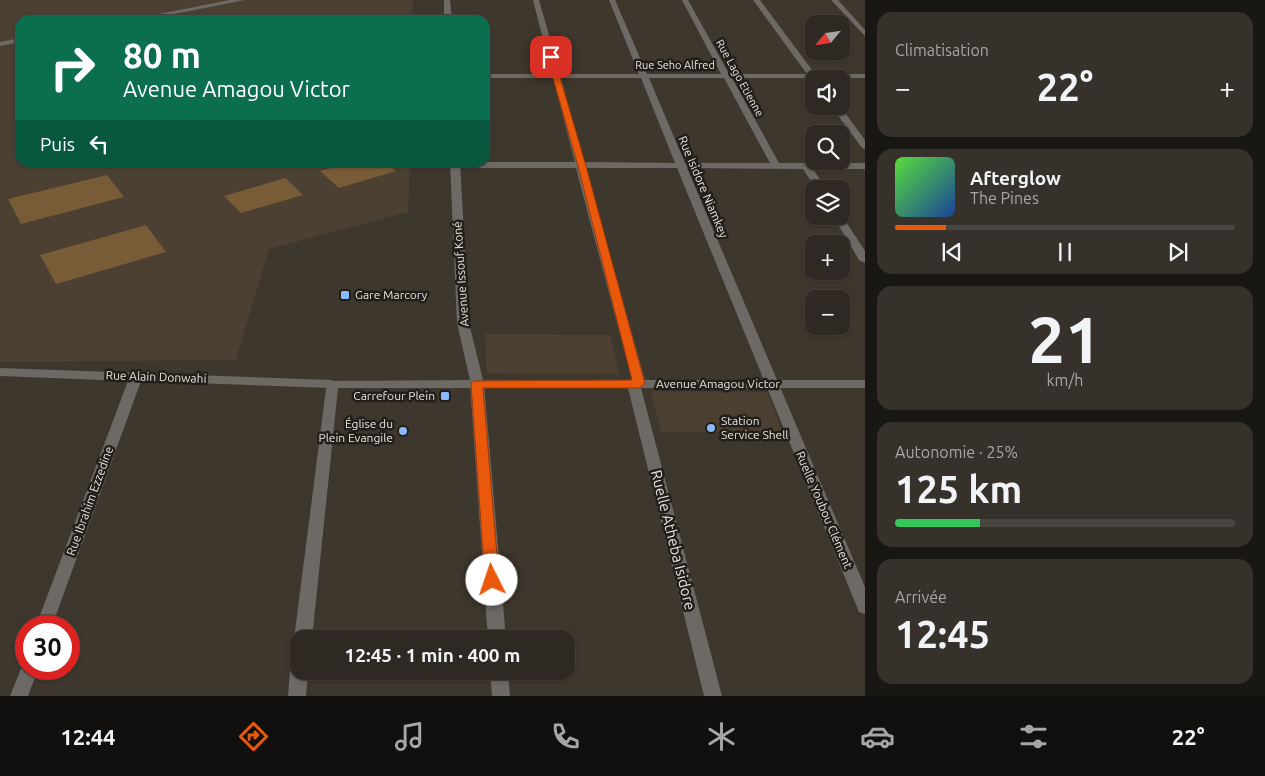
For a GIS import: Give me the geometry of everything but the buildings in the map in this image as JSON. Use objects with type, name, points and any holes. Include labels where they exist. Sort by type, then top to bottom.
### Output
[{"type":"street","points":[[160,15],[242,0]]},
{"type":"street","points":[[447,0],[448,15]]},
{"type":"street","name":"Ruelle Atheba Isidore","points":[[536,0],[582,166],[713,696]]},
{"type":"street","name":"Rue Isidore Niamkey","points":[[612,0],[771,384]]},
{"type":"street","name":"Rue Lago Etienne","points":[[684,0],[776,166]]},
{"type":"street","points":[[756,0],[808,70]]},
{"type":"street","points":[[834,0],[865,34]]},
{"type":"street","points":[[0,44],[15,41]]},
{"type":"street","name":"Rue Seho Alfred","points":[[490,76],[805,78]]},
{"type":"street","name":"Rue Seho Alfred","points":[[850,77],[865,76]]},
{"type":"street","points":[[842,115],[865,146]]},
{"type":"street","points":[[490,165],[805,166]]},
{"type":"street","points":[[850,166],[865,166]]},
{"type":"street","name":"Avenue Issouf Koné","points":[[455,167],[463,324],[477,384],[496,630]]},
{"type":"street","points":[[844,225],[865,260]]},
{"type":"street","name":"Rue Alain Donwahi","points":[[0,372],[332,384]]},
{"type":"street","name":"Rue Ibrahim Ezzedine","points":[[48,615],[136,376]]},
{"type":"street","points":[[304,630],[332,384]]},
{"type":"street","name":"Avenue Amagou Victor","points":[[332,384],[865,384]]},
{"type":"street","name":"Ruelle Youbou Clément","points":[[771,384],[865,607]]},
{"type":"street","points":[[18,696],[24,680]]},
{"type":"street","points":[[297,696],[299,680]]},
{"type":"street","points":[[500,680],[501,696]]},
{"type":"shaded area","points":[[0,0],[413,0],[412,15],[15,15],[15,167],[410,167],[408,212],[269,249],[236,360],[0,362]]},
{"type":"shaded area","points":[[335,167],[390,167],[396,171],[339,188],[320,171]]},
{"type":"shaded area","points":[[107,175],[124,197],[21,224],[8,199]]},
{"type":"shaded area","points":[[285,178],[303,195],[241,213],[224,196]]},
{"type":"shaded area","points":[[146,225],[166,252],[56,284],[40,255]]},
{"type":"shaded area","points":[[485,334],[610,335],[619,374],[487,373]]},
{"type":"shaded area","points":[[651,391],[767,392],[783,433],[661,432]]},
{"type":"place","name":"Gare Marcory","points":[[345,295]]},
{"type":"place","name":"Carrefour Plein","points":[[445,396]]},
{"type":"place","name":"Station Service Shell","points":[[711,428]]},
{"type":"place","name":"Église du Plein Evangile","points":[[403,431]]},
{"type":"route","points":[[492,580],[477,384],[639,384],[582,166],[551,57]]}]
